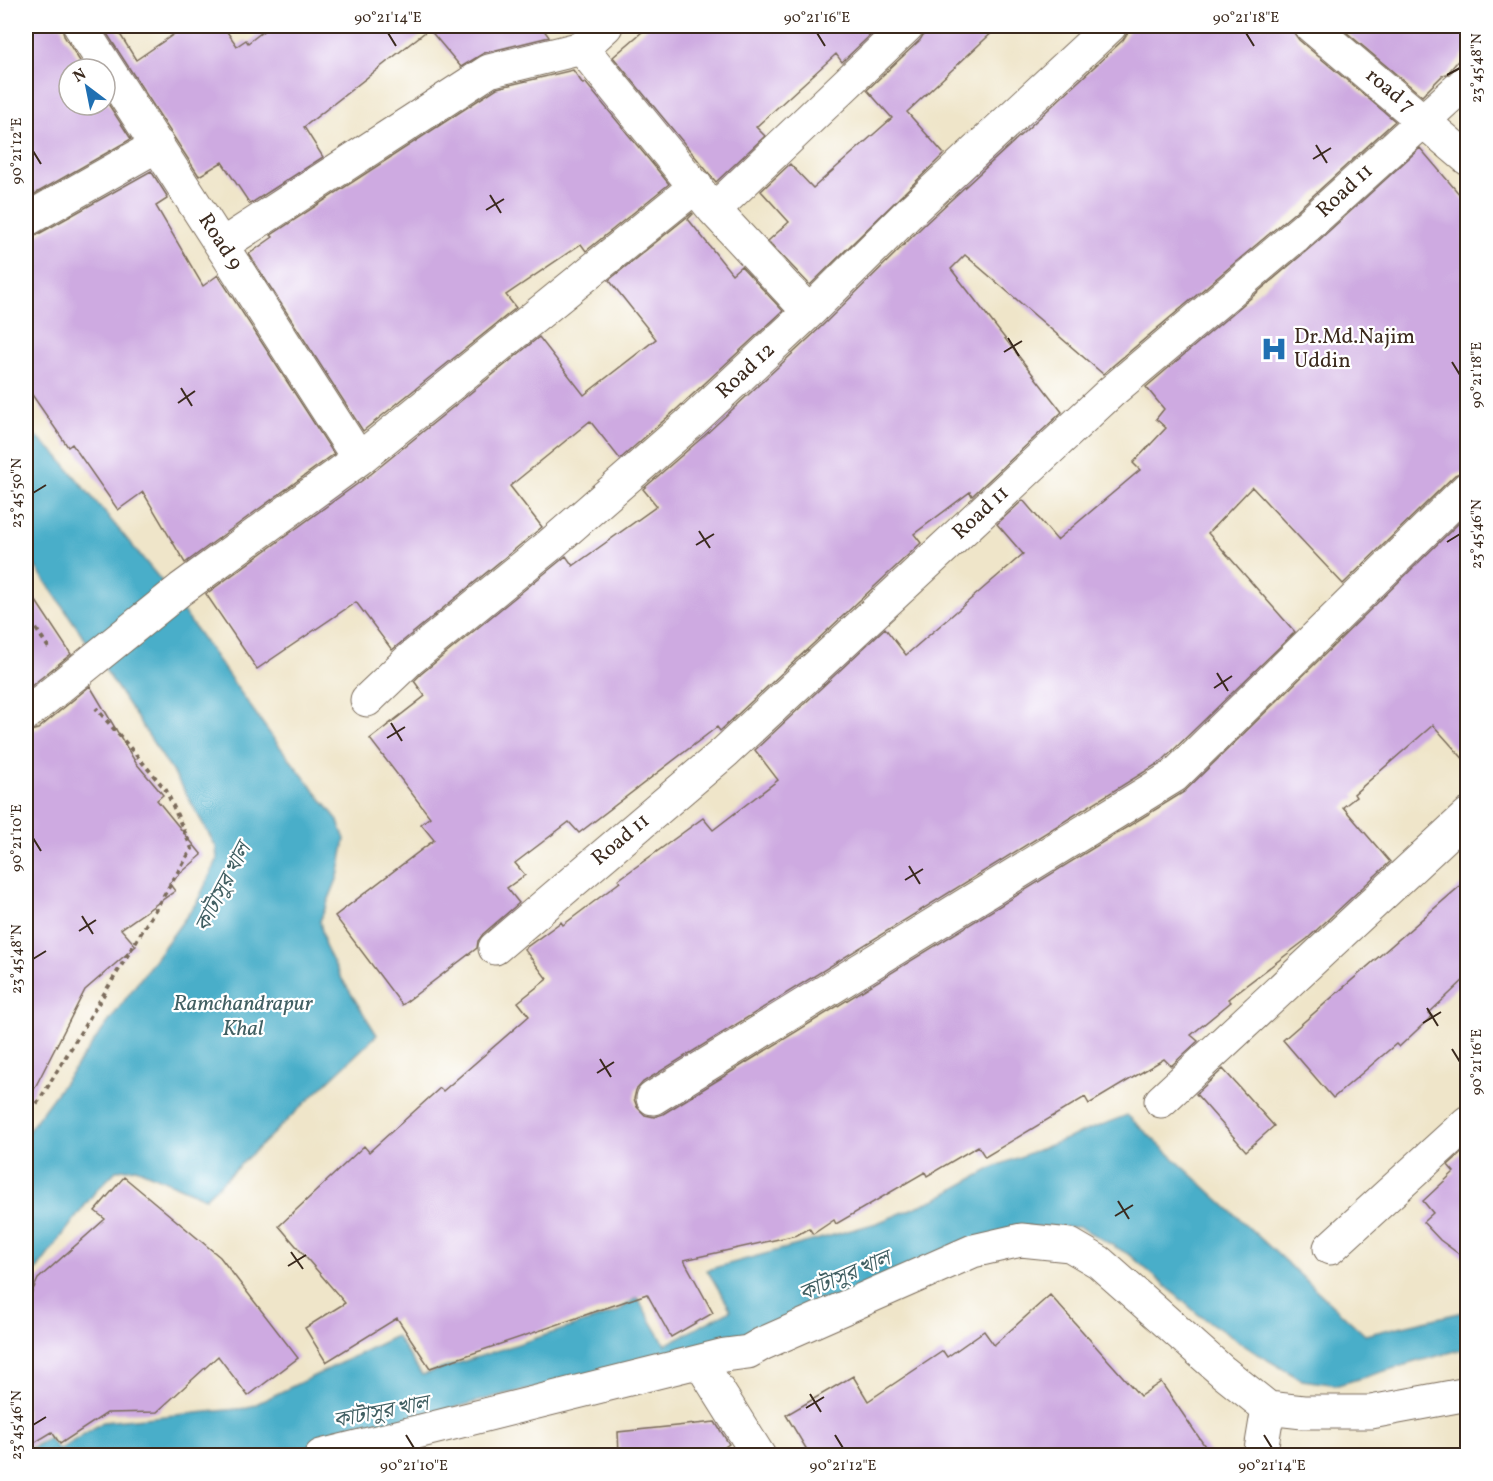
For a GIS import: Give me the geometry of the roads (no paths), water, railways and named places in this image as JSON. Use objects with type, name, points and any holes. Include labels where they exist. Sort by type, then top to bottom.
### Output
[{"type":"street","name":"Road 9","points":[[80,26],[359,459]]},
{"type":"street","points":[[222,244],[489,71],[582,48],[606,26]]},
{"type":"street","points":[[26,714],[181,588],[359,459],[705,198],[907,26]]},
{"type":"street","name":"Road 12","points":[[367,700],[409,660],[550,545],[691,422],[809,312],[911,211],[1110,26]]},
{"type":"street","name":"road 7","points":[[1311,26],[1423,119],[1467,159]]},
{"type":"street","points":[[582,48],[705,198],[809,312]]},
{"type":"street","name":"Road 11","points":[[495,948],[725,752],[1111,392],[1306,227],[1467,80]]},
{"type":"street","points":[[26,220],[158,145]]},
{"type":"street","points":[[653,1098],[1174,776],[1467,488]]},
{"type":"street","points":[[1161,1101],[1467,815]]},
{"type":"street","points":[[1330,1248],[1467,1122]]},
{"type":"street","points":[[321,1455],[748,1352],[972,1251],[1021,1240],[1070,1245],[1099,1262],[1223,1372],[1268,1408],[1303,1412],[1371,1412],[1467,1394]]},
{"type":"street","points":[[700,1362],[759,1455]]},
{"type":"street","points":[[1260,1455],[1268,1408]]},
{"type":"water","name":"Ramchandrapur Khal","points":[[26,432],[33,434],[57,455],[160,579],[273,738],[337,819],[345,839],[338,877],[320,921],[325,946],[342,979],[377,1035],[205,1198],[136,1168],[117,1170],[95,1192],[26,1284],[26,1134],[197,902],[217,860],[216,847],[181,785],[26,553]]},
{"type":"water","name":"কাটাসুর খাল","points":[[1127,1115],[1365,1335],[1467,1311],[1467,1348],[1338,1385],[1302,1380],[1199,1315],[1130,1255],[1080,1227],[1021,1227],[822,1311],[622,1375],[505,1394],[282,1455],[26,1456],[26,1451],[49,1438],[59,1450],[103,1422],[248,1408],[396,1336],[422,1375],[617,1312],[637,1297],[665,1345],[731,1310],[707,1270],[877,1223],[938,1198],[994,1167]]},
{"type":"place","name":"Dr.Md.Najim Uddin","points":[[1274,349]]}]
